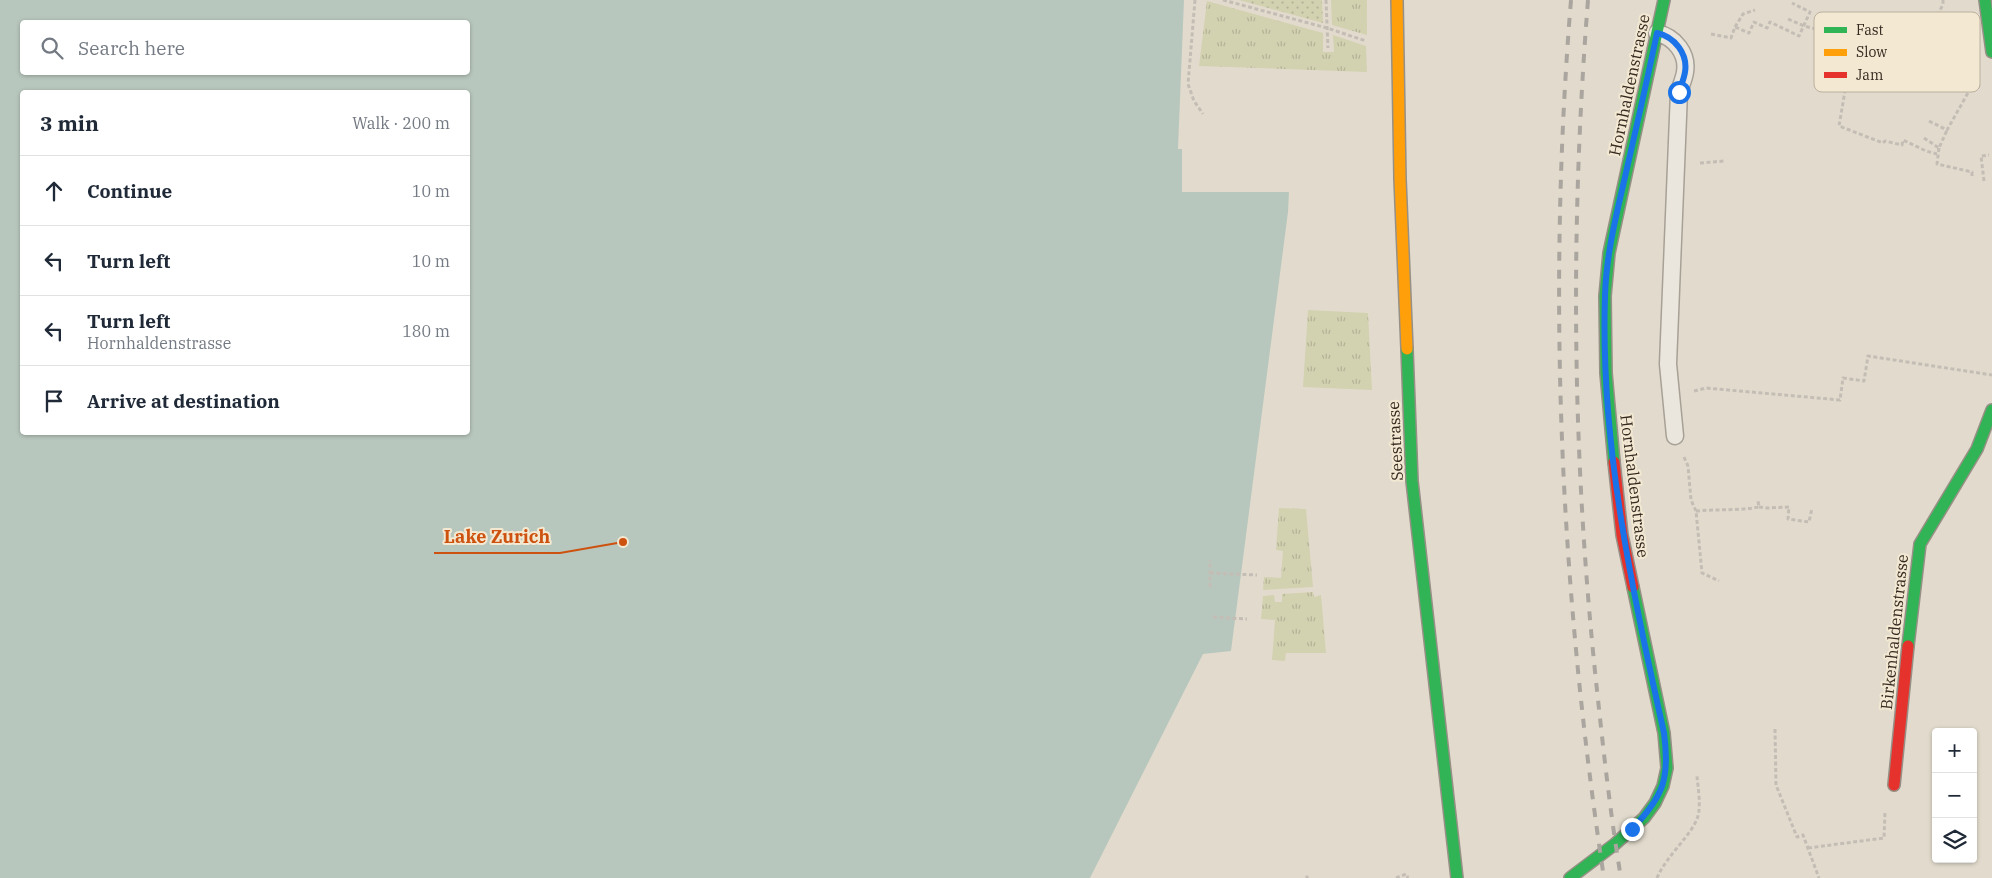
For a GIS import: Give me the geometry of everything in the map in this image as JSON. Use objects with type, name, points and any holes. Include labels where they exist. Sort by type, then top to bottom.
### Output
[{"type":"street","name":"Seestrasse","points":[[1398,0],[1400,178],[1412,481],[1457,878]]},
{"type":"street","name":"Hornhaldenstrasse","points":[[1570,878],[1632,829],[1643,818],[1654,805],[1667,770],[1664,733],[1622,535],[1606,382],[1605,296],[1609,253],[1618,207],[1664,0]]},
{"type":"street","points":[[1985,0],[1992,52]]},
{"type":"street","name":"Birkenhaldenstrasse","points":[[1894,785],[1920,544],[1977,449],[1992,410]]},
{"type":"lane","points":[[1657,33],[1666,35],[1676,44],[1685,58],[1685,71],[1679,92],[1668,364],[1675,436]]},
{"type":"path","points":[[1195,0],[1188,84],[1194,101],[1203,114]]},
{"type":"path","points":[[1223,0],[1327,28],[1366,41]]},
{"type":"path","points":[[1326,0],[1328,48]]},
{"type":"path","points":[[1940,12],[1943,0]]},
{"type":"path","points":[[1735,27],[1749,34],[1754,22],[1767,28],[1770,22],[1799,36],[1810,12],[1792,3]]},
{"type":"path","points":[[1711,34],[1731,38],[1743,14],[1755,10]]},
{"type":"path","points":[[1788,19],[1814,29]]},
{"type":"path","points":[[1844,92],[1838,126],[1883,143],[1885,141],[1902,145],[1903,140],[1937,154]]},
{"type":"path","points":[[1969,92],[1939,148],[1937,164],[1972,172],[1972,176]]},
{"type":"path","points":[[1929,121],[1947,130]]},
{"type":"path","points":[[1924,138],[1939,148]]},
{"type":"path","points":[[1984,182],[1981,156],[1989,155]]},
{"type":"path","points":[[1670,390],[1697,391],[1706,388],[1840,400],[1843,378],[1864,380],[1868,356],[1992,375]]},
{"type":"path","points":[[1675,436],[1688,466],[1691,500],[1696,511],[1702,574],[1718,580]]},
{"type":"path","points":[[1758,501],[1759,507]]},
{"type":"path","points":[[1696,511],[1789,507],[1788,519],[1809,522],[1812,508]]},
{"type":"path","points":[[1210,560],[1210,587]]},
{"type":"path","points":[[1210,573],[1256,575]]},
{"type":"path","points":[[1213,617],[1248,619]]},
{"type":"path","points":[[1774,729],[1776,785],[1797,837],[1803,835],[1820,878]]},
{"type":"path","points":[[1808,848],[1884,838],[1884,833]]},
{"type":"path","points":[[1396,878],[1406,874],[1408,878]]},
{"type":"green space","points":[[1239,0],[1322,0],[1323,23]]},
{"type":"green space","points":[[1331,0],[1367,0],[1367,35],[1332,25]]},
{"type":"green space","points":[[1207,1],[1323,33],[1323,52],[1334,52],[1333,35],[1366,46],[1367,72],[1199,66]]},
{"type":"green space","points":[[1308,310],[1368,313],[1372,390],[1303,387]]},
{"type":"green space","points":[[1279,508],[1306,509],[1313,587],[1263,590],[1264,577],[1281,578],[1283,551],[1276,550]]},
{"type":"green space","points":[[1313,592],[1314,597],[1321,595],[1326,653],[1286,653],[1285,661],[1272,660],[1275,620],[1261,619],[1263,596],[1274,595],[1275,602],[1282,602],[1282,594]]},
{"type":"shaded area","points":[[0,0],[1184,0],[1178,149],[1182,149],[1182,192],[1289,192],[1288,212],[1231,651],[1203,654],[1090,878],[0,878]]},
{"type":"railway","points":[[1571,0],[1560,220],[1559,330],[1562,440],[1568,550],[1577,659],[1589,769],[1604,878]]},
{"type":"railway","points":[[1588,0],[1582,85],[1576,255],[1578,426],[1582,511],[1596,681],[1610,804],[1621,878]]},
{"type":"traffic: fast","points":[[1614,462],[1606,373],[1605,296],[1609,253],[1664,0]]},
{"type":"traffic: fast","points":[[1985,0],[1992,52]]},
{"type":"traffic: fast","points":[[1407,349],[1412,481],[1457,878]]},
{"type":"traffic: fast","points":[[1908,646],[1920,544],[1977,449],[1992,410]]},
{"type":"traffic: fast","points":[[1570,878],[1615,844],[1644,818],[1655,803],[1663,786],[1667,768],[1664,733],[1633,587]]},
{"type":"traffic: slow","points":[[1397,0],[1400,179],[1407,349]]},
{"type":"traffic: jam","points":[[1614,462],[1622,535],[1633,587]]},
{"type":"traffic: jam","points":[[1894,785],[1908,646]]},
{"type":"place","name":"Lake Zurich","points":[[623,542]]},
{"type":"route","points":[[1632,829],[1654,805],[1664,781],[1667,770],[1667,758],[1664,733],[1622,535],[1609,418],[1606,373],[1605,296],[1609,253],[1618,207],[1657,33],[1666,35],[1676,44],[1685,58],[1685,71],[1679,92]]}]
